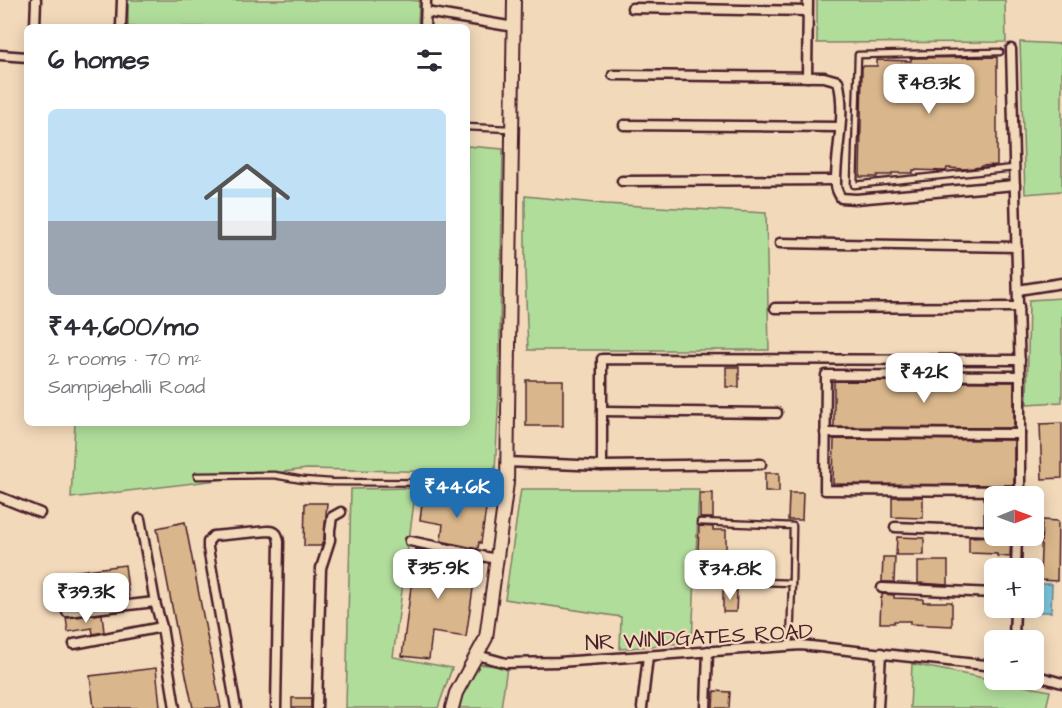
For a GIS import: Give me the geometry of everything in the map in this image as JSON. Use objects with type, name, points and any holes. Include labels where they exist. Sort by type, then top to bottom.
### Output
[{"type":"street","points":[[34,24],[36,0]]},
{"type":"street","points":[[121,24],[122,0]]},
{"type":"street","points":[[425,24],[426,0]]},
{"type":"street","points":[[452,708],[456,693],[486,638],[507,483],[514,0]]},
{"type":"street","points":[[807,77],[808,0]]},
{"type":"street","points":[[632,8],[807,11]]},
{"type":"street","points":[[426,12],[514,27]]},
{"type":"street","points":[[1011,49],[1020,360],[1020,486]]},
{"type":"street","points":[[0,55],[24,57]]},
{"type":"street","points":[[613,75],[824,77],[838,81],[841,92],[835,188],[841,198],[856,199],[1015,184]]},
{"type":"street","points":[[624,125],[840,127]]},
{"type":"street","points":[[622,181],[837,180]]},
{"type":"street","points":[[780,243],[1017,247]]},
{"type":"street","points":[[1018,290],[1062,282]]},
{"type":"street","points":[[775,308],[1018,308]]},
{"type":"street","points":[[602,466],[602,359],[1020,360]]},
{"type":"street","points":[[984,493],[825,490],[826,375],[1020,376]]},
{"type":"street","points":[[602,411],[777,413]]},
{"type":"street","points":[[825,433],[1020,435]]},
{"type":"street","points":[[507,462],[602,466],[761,464]]},
{"type":"street","points":[[0,497],[40,513]]},
{"type":"street","points":[[317,708],[321,568],[330,540],[332,517],[341,512]]},
{"type":"street","points":[[140,519],[162,627],[175,708]]},
{"type":"street","points":[[895,527],[984,531]]},
{"type":"street","points":[[236,708],[208,542],[213,536],[273,531],[279,537],[276,708]]},
{"type":"street","points":[[410,541],[496,559]]},
{"type":"street","points":[[882,588],[984,593]]},
{"type":"street","points":[[67,612],[156,602]]},
{"type":"street","points":[[74,644],[162,627]]},
{"type":"street","name":"NR WINDGATES ROAD","points":[[477,655],[506,663],[559,662],[801,645],[984,665]]},
{"type":"street","points":[[706,708],[708,651]]},
{"type":"street","points":[[878,708],[880,653]]},
{"type":"street","points":[[642,708],[648,656]]},
{"type":"street","points":[[1044,678],[1062,683]]},
{"type":"lane","points":[[1000,52],[858,55],[854,185],[1015,168]]},
{"type":"lane","points":[[470,127],[512,129]]},
{"type":"lane","points":[[197,476],[274,475],[331,482],[507,483]]},
{"type":"lane","points":[[700,522],[793,526],[790,646]]},
{"type":"lane","points":[[699,580],[792,583]]},
{"type":"green space","points":[[128,0],[419,1],[418,24],[128,24]]},
{"type":"green space","points":[[817,0],[1005,0],[1006,42],[817,43]]},
{"type":"green space","points":[[1020,42],[1062,44],[1062,191],[1025,194]]},
{"type":"green space","points":[[470,146],[503,149],[499,392],[495,473],[307,469],[71,498],[75,426],[470,426]]},
{"type":"green space","points":[[525,196],[605,204],[766,213],[769,350],[528,350]]},
{"type":"green space","points":[[1062,298],[1062,402],[1027,404],[1029,300]]},
{"type":"green space","points":[[416,488],[393,657],[452,668],[438,708],[346,708],[351,489]]},
{"type":"green space","points":[[521,489],[699,489],[692,642],[620,649],[621,617],[505,599]]},
{"type":"green space","points":[[477,664],[507,667],[501,708],[459,708]]},
{"type":"green space","points":[[912,664],[984,678],[984,690],[1050,691],[1046,708],[910,708]]},
{"type":"water","points":[[1044,584],[1052,584],[1051,612],[1044,612]]},
{"type":"building","points":[[997,57],[997,165],[965,169],[947,168],[946,171],[913,170],[913,173],[860,177],[862,66],[877,66],[877,60],[911,61],[911,58]]},
{"type":"building","points":[[726,367],[739,367],[739,387],[726,387]]},
{"type":"building","points":[[526,380],[563,380],[563,426],[526,426]]},
{"type":"building","points":[[834,381],[1014,382],[1014,428],[834,427]]},
{"type":"building","points":[[1062,423],[1062,478],[1042,479],[1040,424]]},
{"type":"building","points":[[834,439],[1014,440],[1014,485],[833,484]]},
{"type":"building","points":[[765,473],[779,473],[779,492],[765,492]]},
{"type":"building","points":[[700,493],[713,493],[713,518],[700,518]]},
{"type":"building","points":[[789,493],[803,493],[802,520],[788,520]]},
{"type":"building","points":[[447,496],[487,502],[481,543],[479,542],[478,549],[441,541],[443,524],[420,520],[423,497],[446,500]]},
{"type":"building","points":[[892,497],[923,497],[923,518],[892,517]]},
{"type":"building","points":[[305,503],[327,503],[324,539],[321,546],[304,546]]},
{"type":"building","points":[[1044,520],[1058,521],[1057,581],[1044,580],[1044,558],[1041,558],[1041,546],[1044,546]]},
{"type":"building","points":[[185,522],[221,708],[193,708],[179,643],[157,528]]},
{"type":"building","points":[[699,526],[713,527],[713,530],[726,530],[726,551],[698,551]]},
{"type":"building","points":[[984,536],[984,546],[1011,546],[1010,557],[969,553],[969,537]]},
{"type":"building","points":[[897,537],[924,538],[924,555],[896,555]]},
{"type":"building","points":[[416,549],[477,561],[466,637],[432,632],[429,659],[402,656]]},
{"type":"building","points":[[883,557],[895,557],[894,582],[882,582]]},
{"type":"building","points":[[918,561],[948,561],[948,585],[918,583]]},
{"type":"building","points":[[125,565],[129,598],[75,605],[71,572]]},
{"type":"building","points":[[723,591],[737,591],[736,612],[723,612]]},
{"type":"building","points":[[882,594],[894,595],[894,598],[923,599],[923,602],[952,602],[952,626],[910,624],[910,621],[880,623]]},
{"type":"building","points":[[102,614],[104,632],[93,634],[92,628],[68,632],[66,618]]},
{"type":"building","points":[[156,668],[160,706],[94,708],[90,676]]},
{"type":"building","points":[[714,691],[730,692],[729,708],[713,708]]},
{"type":"building","points":[[292,698],[311,698],[311,708],[292,708]]}]
